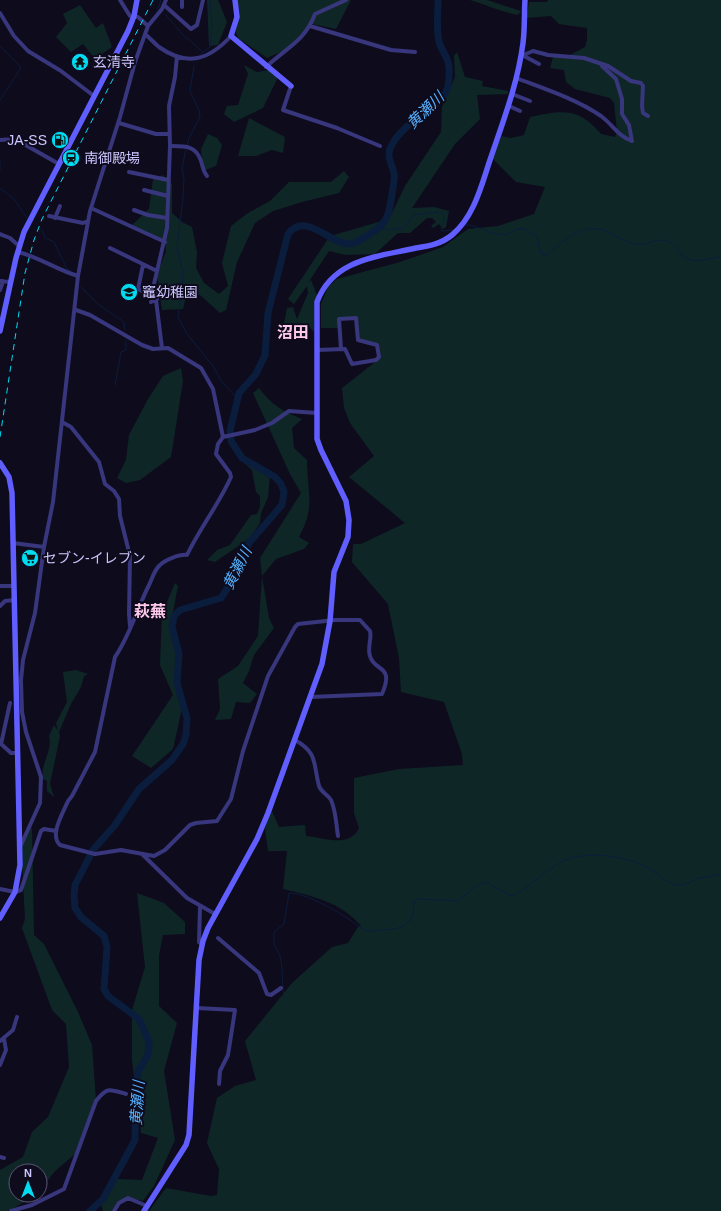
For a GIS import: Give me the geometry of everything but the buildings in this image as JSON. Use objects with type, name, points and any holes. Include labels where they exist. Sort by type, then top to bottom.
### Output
[{"type":"street","points":[[120,0],[130,16],[134,16],[145,22],[148,26]]},
{"type":"street","points":[[0,331],[24,232],[134,16],[137,0]]},
{"type":"street","points":[[0,918],[15,892],[20,865],[18,753],[19,680],[38,597],[44,547],[53,502],[76,310],[78,276],[91,208],[118,123],[135,62],[148,26],[164,5],[166,0]]},
{"type":"street","points":[[182,0],[182,7]]},
{"type":"street","points":[[164,5],[186,26],[191,28],[197,25],[203,0]]},
{"type":"street","points":[[145,34],[158,46],[177,56],[189,59],[204,57],[222,45],[230,36],[237,17],[236,0]]},
{"type":"street","points":[[266,67],[302,38],[310,26],[315,14],[346,0]]},
{"type":"street","points":[[114,1211],[119,1203],[128,1198],[146,1208],[186,1145],[189,1135],[202,944],[215,914],[257,839],[322,664],[330,621],[334,572],[348,537],[349,520],[346,501],[317,439],[317,302],[325,285],[338,272],[353,264],[380,256],[438,244],[452,235],[469,214],[479,192],[509,106],[522,56],[525,28],[525,0]]},
{"type":"street","points":[[0,13],[14,36],[28,51],[61,72],[94,96]]},
{"type":"street","points":[[310,26],[391,50],[415,52]]},
{"type":"street","points":[[230,36],[291,86],[284,110],[337,128],[380,146]]},
{"type":"street","points":[[516,78],[556,93],[585,108],[601,117],[620,136],[632,141],[629,125],[622,114],[622,99],[616,79],[602,66],[584,58],[548,55],[536,51],[522,56]]},
{"type":"street","points":[[162,348],[154,284],[165,242],[168,218],[170,146],[169,106],[175,77],[177,56]]},
{"type":"street","points":[[522,56],[539,64]]},
{"type":"street","points":[[602,66],[608,66],[631,81],[641,83],[643,86],[643,113],[648,116]]},
{"type":"street","points":[[512,94],[530,101]]},
{"type":"street","points":[[509,106],[520,111]]},
{"type":"street","points":[[118,123],[156,134],[170,134]]},
{"type":"street","points":[[0,140],[15,139],[59,164]]},
{"type":"street","points":[[170,146],[187,146],[197,153],[201,160],[203,171],[207,176]]},
{"type":"street","points":[[129,172],[168,180]]},
{"type":"street","points":[[144,190],[168,196]]},
{"type":"street","points":[[55,218],[60,206]]},
{"type":"street","points":[[91,208],[165,242]]},
{"type":"street","points":[[134,210],[148,215],[168,218]]},
{"type":"street","points":[[49,216],[83,223],[88,221]]},
{"type":"street","points":[[0,234],[10,238],[19,249],[68,273],[78,276]]},
{"type":"street","points":[[110,248],[157,271]]},
{"type":"street","points":[[143,265],[138,289],[146,292]]},
{"type":"street","points":[[0,290],[2,281],[11,282]]},
{"type":"street","points":[[151,302],[157,299]]},
{"type":"street","points":[[76,310],[90,315],[149,348],[168,348],[201,368],[212,389],[224,436]]},
{"type":"street","points":[[317,350],[345,349],[352,364],[376,360],[379,357],[377,344],[358,340],[356,318],[339,320],[341,349]]},
{"type":"street","points":[[310,697],[382,694],[385,687],[386,676],[383,669],[372,662],[369,656],[371,635],[368,627],[360,620],[298,624],[271,667],[243,751],[231,799],[220,818],[215,821],[190,825],[160,854],[154,856],[121,850],[95,854],[60,845],[55,839],[56,831],[68,801],[95,752],[115,657],[124,644],[142,598],[158,567],[182,554],[187,555],[231,477],[230,472],[216,454],[216,447],[224,436],[261,428],[289,411],[317,413]]},
{"type":"street","points":[[62,422],[71,427],[99,462],[105,484],[114,491],[119,499],[120,516],[130,556],[130,627]]},
{"type":"street","points":[[0,464],[6,470],[11,482],[14,600],[22,712],[26,732],[41,777],[40,803],[20,848]]},
{"type":"street","points":[[13,543],[44,547]]},
{"type":"street","points":[[0,586],[14,586]]},
{"type":"street","points":[[0,606],[5,601],[14,600]]},
{"type":"street","points":[[10,703],[1,744],[11,753],[18,753]]},
{"type":"street","points":[[295,740],[307,747],[314,759],[319,787],[330,799],[334,810],[338,836]]},
{"type":"street","points":[[0,889],[15,892],[21,890],[41,831],[44,829],[56,831]]},
{"type":"street","points":[[142,855],[187,898],[215,914]]},
{"type":"street","points":[[200,906],[199,942],[202,944]]},
{"type":"street","points":[[218,938],[259,973],[267,994],[271,995],[281,988]]},
{"type":"street","points":[[197,1008],[235,1010],[228,1056],[220,1071],[219,1084]]},
{"type":"street","points":[[0,1064],[6,1050],[2,1040],[13,1030],[16,1017]]},
{"type":"street","points":[[11,1211],[32,1204],[64,1189],[96,1101],[104,1091],[110,1090],[126,1094]]},
{"type":"green space","points":[[207,0],[218,0],[227,22],[218,45],[209,46]]},
{"type":"green space","points":[[238,0],[351,0],[336,29],[312,24],[285,50],[267,58],[238,38],[235,30],[239,18]]},
{"type":"green space","points":[[470,0],[487,0],[521,11],[518,15],[512,14]]},
{"type":"green space","points":[[548,0],[721,0],[721,1211],[149,1211],[166,1188],[211,1196],[217,1195],[219,1169],[207,1143],[217,1098],[235,1086],[256,1080],[245,1041],[292,983],[332,947],[348,943],[358,927],[361,926],[344,911],[325,901],[305,894],[283,889],[287,851],[268,851],[265,829],[271,809],[279,827],[305,825],[306,836],[329,840],[343,840],[350,838],[359,828],[354,813],[354,778],[399,769],[463,765],[462,754],[444,702],[401,692],[399,658],[388,604],[352,562],[353,544],[361,544],[405,523],[349,477],[374,456],[350,423],[344,408],[342,388],[379,359],[377,345],[358,340],[356,318],[339,320],[339,328],[321,328],[321,304],[328,287],[337,279],[400,262],[443,247],[468,229],[498,226],[534,214],[545,187],[516,182],[491,157],[502,136],[511,138],[524,135],[530,117],[561,112],[569,113],[585,119],[601,134],[615,137],[617,131],[614,103],[610,98],[575,89],[566,82],[564,70],[550,68],[553,57],[568,56],[585,47],[587,40],[587,28],[559,24],[551,16],[526,18],[529,2],[547,2]]},
{"type":"green space","points":[[80,5],[96,28],[103,23],[112,47],[95,59],[83,44],[71,52],[56,37],[67,23],[63,14]]},
{"type":"green space","points":[[457,52],[465,77],[483,81],[482,86],[508,91],[508,94],[477,95],[480,119],[455,144],[412,208],[434,207],[449,211],[446,227],[443,229],[439,224],[433,228],[431,226],[436,222],[432,218],[427,218],[410,233],[398,233],[375,254],[345,255],[329,251],[308,283],[311,280],[318,298],[315,303],[314,332],[306,323],[299,339],[282,334],[287,308],[293,307],[297,319],[308,293],[307,286],[294,304],[288,299],[330,236],[389,219],[405,186],[441,132],[442,107],[455,77],[454,56]]},
{"type":"green space","points":[[244,65],[257,72],[270,70],[279,75],[263,108],[234,122],[224,114],[227,106],[238,105],[248,74]]},
{"type":"green space","points":[[249,118],[285,137],[283,153],[272,150],[256,156],[238,156]]},
{"type":"green space","points":[[208,134],[217,138],[222,145],[216,166],[203,171],[201,149]]},
{"type":"green space","points":[[344,171],[349,177],[339,193],[273,211],[255,223],[237,262],[226,310],[220,313],[200,295],[187,293],[183,309],[162,310],[157,275],[166,251],[165,241],[131,226],[149,209],[153,179],[163,175],[172,184],[172,213],[182,222],[192,227],[197,252],[196,268],[204,283],[219,294],[228,286],[222,263],[231,226],[248,213],[270,201],[289,182],[331,182]]},
{"type":"green space","points":[[181,368],[183,381],[171,457],[140,480],[126,483],[117,478],[126,460],[129,435],[148,399],[163,376]]},
{"type":"green space","points":[[259,388],[268,399],[278,407],[302,419],[292,428],[294,448],[307,460],[309,499],[307,516],[299,537],[309,543],[304,549],[276,559],[262,576],[260,558],[301,493],[290,474],[253,393]]},
{"type":"green space","points":[[247,461],[270,475],[268,497],[261,513],[260,523],[250,538],[215,562],[207,560],[217,550],[230,545],[251,515],[257,514],[260,507],[260,496],[256,492],[252,470],[244,463]]},
{"type":"green space","points":[[262,576],[269,618],[274,628],[254,655],[243,683],[257,694],[250,703],[236,702],[231,719],[215,720],[220,709],[218,679],[238,666],[258,636]]},
{"type":"green space","points":[[175,583],[178,586],[170,628],[177,653],[177,678],[183,704],[173,749],[151,768],[132,756],[173,695],[160,665],[162,614]]},
{"type":"green space","points":[[76,670],[88,674],[84,676],[81,687],[71,704],[59,732],[60,736],[50,784],[54,797],[47,791],[47,781],[43,779],[43,768],[50,742],[49,736],[54,725],[58,731],[56,723],[67,702],[63,672]]},
{"type":"green space","points":[[32,827],[34,935],[44,944],[78,1012],[92,1045],[96,1101],[75,1154],[54,1172],[48,1180],[48,1163],[12,1163],[23,1157],[32,1132],[48,1117],[69,1067],[66,1024],[52,1010],[22,928],[25,919],[21,844]]},
{"type":"green space","points":[[137,893],[164,903],[185,922],[185,934],[163,935],[159,955],[159,1006],[177,1023],[164,1071],[175,1140],[154,1186],[143,1201],[128,1198],[114,1207],[112,1211],[103,1211],[101,1205],[117,1179],[142,1180],[158,1138],[141,1133],[132,1060],[132,1010],[145,967]]},
{"type":"green space","points":[[8,1165],[8,1203],[22,1203],[8,1211],[0,1211],[0,1170]]},
{"type":"waterway","points":[[158,9],[161,0]]},
{"type":"waterway","points":[[200,55],[210,47],[212,26],[210,0]]},
{"type":"waterway","name":"黄瀬川","points":[[90,1211],[103,1199],[135,1140],[136,1081],[139,1070],[148,1055],[149,1042],[139,1019],[108,996],[104,989],[107,947],[104,936],[81,917],[75,908],[75,885],[93,850],[115,825],[139,789],[172,760],[183,744],[186,735],[187,718],[177,683],[179,654],[172,627],[174,616],[180,610],[221,598],[234,578],[249,543],[282,505],[284,492],[281,484],[275,477],[242,458],[231,441],[230,431],[239,393],[256,374],[265,355],[268,313],[288,234],[296,227],[304,226],[312,228],[346,244],[354,243],[360,240],[376,230],[384,222],[390,207],[394,180],[394,173],[389,159],[390,149],[403,130],[438,102],[444,95],[448,86],[449,64],[438,37],[438,0]]},
{"type":"waterway","points":[[165,14],[182,34],[203,52]]},
{"type":"waterway","points":[[0,46],[21,67],[0,100]]},
{"type":"waterway","points":[[187,146],[189,138],[200,117],[199,110],[190,91],[194,66]]},
{"type":"waterway","points":[[186,149],[182,168],[184,179],[183,198],[177,247],[183,271],[182,292],[178,317],[187,334],[213,366],[221,381],[237,398]]},
{"type":"waterway","points":[[0,161],[0,170]]},
{"type":"waterway","points":[[0,188],[14,199],[27,218]]},
{"type":"waterway","points":[[379,229],[402,229],[414,215],[438,212],[443,214],[444,220],[441,227],[442,231],[452,230]]},
{"type":"waterway","points":[[467,225],[475,226],[493,233],[503,234],[523,229],[537,237],[541,254],[547,255],[576,233],[585,230],[600,229],[627,242],[638,245],[659,240],[667,241],[684,256],[695,261],[721,257]]},
{"type":"waterway","points":[[42,230],[45,238],[54,242],[67,269],[71,271]]},
{"type":"waterway","points":[[81,287],[99,305],[124,322],[125,330]]},
{"type":"waterway","points":[[115,385],[121,352],[126,350],[126,340]]},
{"type":"waterway","points":[[284,997],[281,962],[280,956],[274,945],[274,932],[284,924],[289,893],[312,899],[337,912],[361,928],[368,931],[376,931],[398,928],[407,924],[414,909],[414,901],[418,899],[458,901],[479,884],[485,882],[512,896],[561,862],[587,855],[609,856],[630,860],[648,868],[666,880],[677,885],[686,884],[700,878],[721,874]]},
{"type":"railway","points":[[0,437],[25,273],[34,240],[42,219],[153,0]]},
{"type":"place","name":"玄清寺","points":[[80,62]]},
{"type":"place","name":"JA-SS","points":[[60,140]]},
{"type":"place","name":"南御殿場","points":[[71,158]]},
{"type":"place","name":"竈幼稚園","points":[[129,292]]},
{"type":"place","name":"セブン-イレブン","points":[[30,558]]},
{"type":"district","name":"沼田","points":[[293,332]]},
{"type":"district","name":"萩蕪","points":[[150,611]]}]
